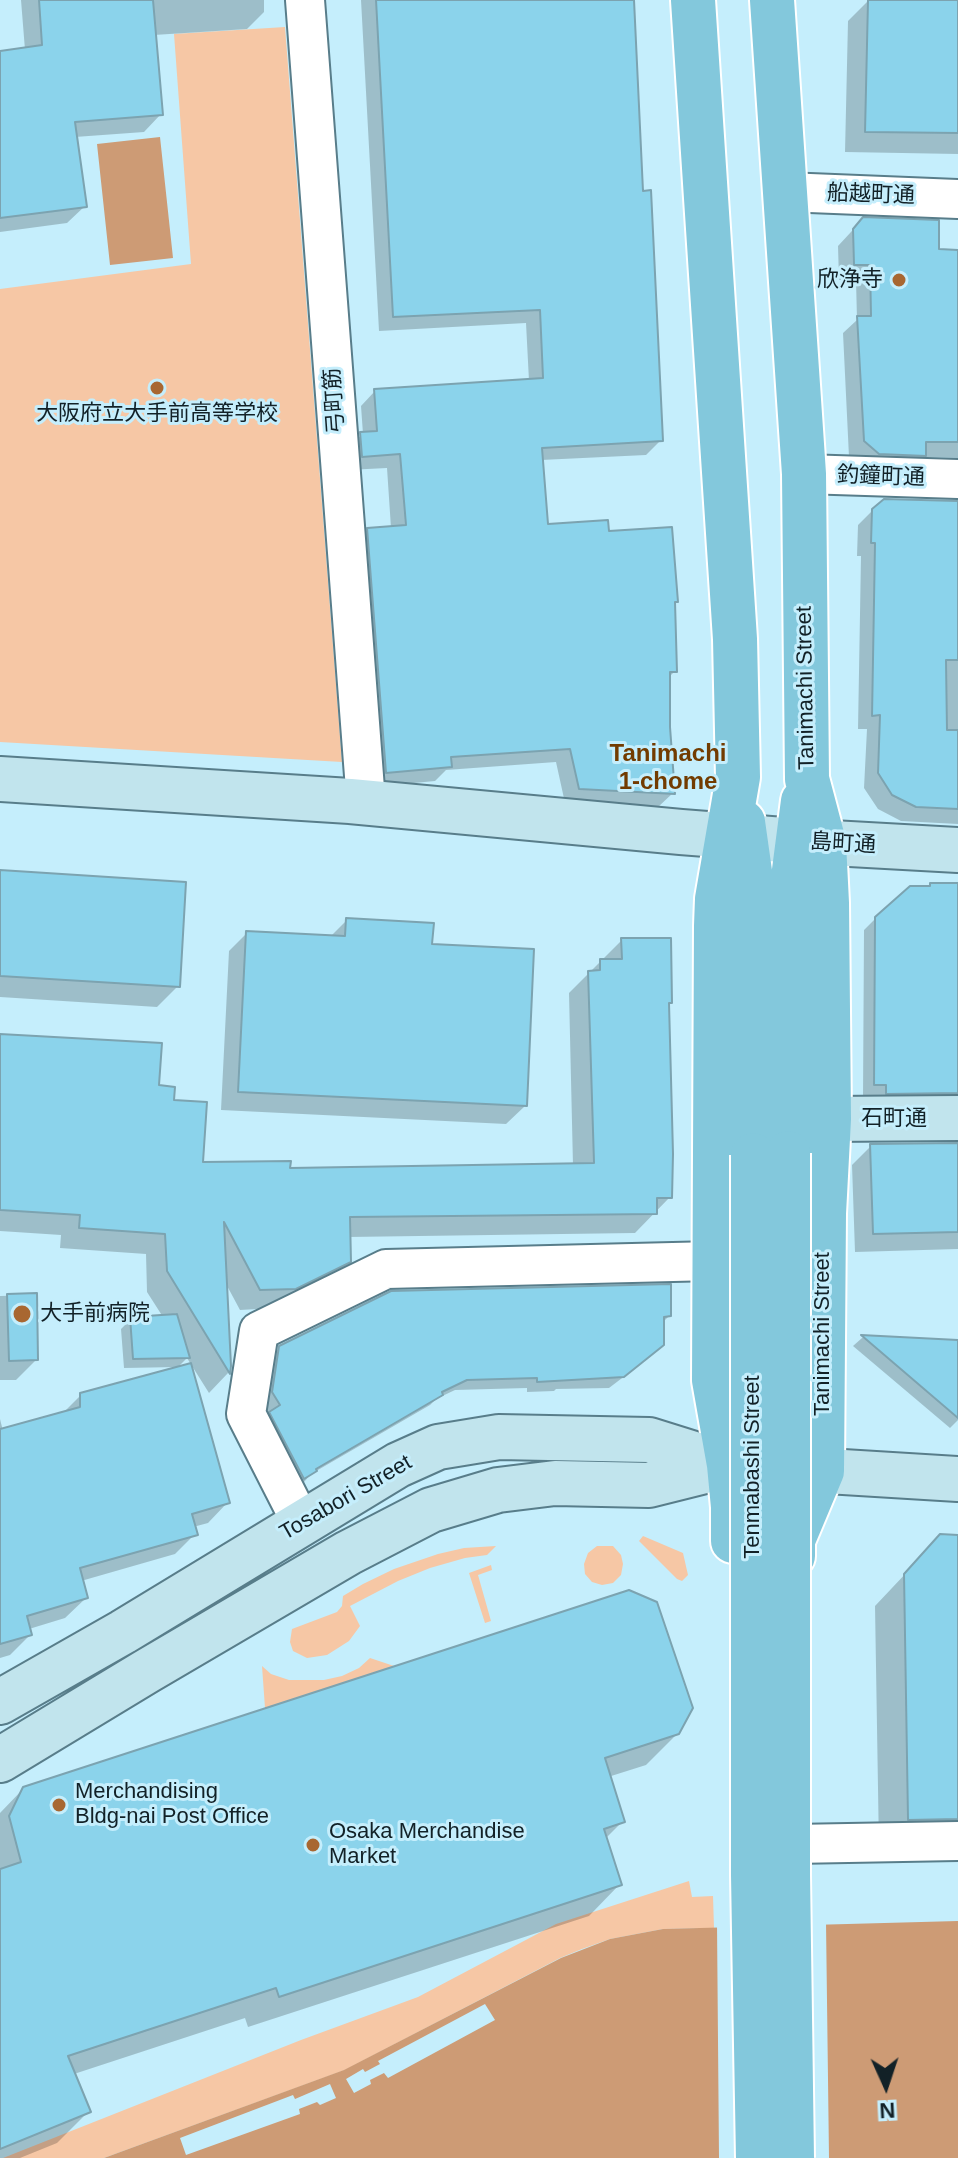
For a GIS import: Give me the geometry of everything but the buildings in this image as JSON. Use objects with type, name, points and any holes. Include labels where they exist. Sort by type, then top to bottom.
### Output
[{"type":"main road","points":[[693,0],[735,639],[737,836],[717,899],[714,1261],[714,1380],[729,1465]]},
{"type":"main road","name":"Tanimachi Street","points":[[772,0],[804,474],[807,779]]},
{"type":"main road","name":"島町通","points":[[0,779],[366,802],[810,842],[958,850]]},
{"type":"main road","name":"Tenmabashi Street","points":[[758,2158],[753,1875],[770,1154],[790,901],[810,842],[807,779]]},
{"type":"main road","name":"Tenmabashi Street","points":[[737,836],[754,900],[770,1154],[795,2158]]},
{"type":"main road","name":"Tanimachi Street","points":[[810,842],[829,1119],[824,1213],[822,1471]]},
{"type":"main road","name":"石町通","points":[[829,1119],[958,1118]]},
{"type":"main road","name":"Tosabori Street","points":[[0,1702],[123,1632],[398,1465],[438,1447],[499,1437],[649,1440],[729,1465],[958,1479]]},
{"type":"main road","name":"Tenmabashi Street","points":[[729,1465],[733,1507],[737,1820],[745,1862],[750,2158]]},
{"type":"main road","name":"Tosabori Street","points":[[0,1760],[348,1553],[431,1510],[498,1490],[555,1483],[649,1485],[729,1465]]},
{"type":"main road","name":"Tenmabashi Street","points":[[795,2158],[793,1540],[822,1471]]},
{"type":"street","name":"弓町筋","points":[[305,0],[366,802]]},
{"type":"street","name":"船越町通","points":[[785,192],[958,199]]},
{"type":"street","name":"釣鐘町通","points":[[804,474],[958,479]]},
{"type":"street","points":[[301,1522],[246,1414],[259,1331],[386,1269],[714,1261]]},
{"type":"street","points":[[793,1844],[958,1841]]},
{"type":"shaded area","name":"大阪府立大手前高等学校","points":[[285,27],[342,762],[0,742],[0,289],[191,264],[174,34]]},
{"type":"shaded area","points":[[160,137],[173,258],[110,265],[97,144]]},
{"type":"shaded area","points":[[643,1536],[683,1553],[688,1575],[682,1581],[639,1541]]},
{"type":"shaded area","points":[[496,1546],[487,1555],[430,1568],[350,1606],[360,1626],[349,1641],[327,1655],[307,1658],[293,1651],[290,1642],[292,1629],[337,1612],[342,1606],[343,1596],[363,1584],[394,1569],[438,1554]]},
{"type":"shaded area","points":[[597,1546],[613,1546],[621,1555],[621,1575],[613,1583],[602,1585],[592,1582],[585,1574],[584,1564],[588,1553]]},
{"type":"shaded area","points":[[491,1565],[492,1570],[478,1575],[491,1621],[485,1623],[469,1573]]},
{"type":"shaded area","points":[[370,1658],[394,1666],[265,1708],[262,1666],[271,1674],[289,1680],[324,1680],[359,1668]]},
{"type":"shaded area","points":[[689,1881],[692,1897],[713,1896],[714,1928],[663,1929],[610,1939],[582,1949],[345,2070],[104,2158],[3,2158],[418,1997],[556,1924]]},
{"type":"shaded area","points":[[958,1921],[958,2158],[104,2158],[344,2070],[561,1958],[610,1939],[663,1929]]},
{"type":"pier","points":[[826,1922],[829,2158],[719,2158],[717,1924]]},
{"type":"pier","points":[[485,2004],[495,2020],[388,2078],[384,2073],[370,2080],[371,2084],[354,2093],[346,2079],[380,2064],[378,2061]]},
{"type":"pier","points":[[330,2084],[336,2098],[320,2105],[317,2102],[299,2109],[300,2114],[186,2155],[180,2138]]},
{"type":"place","name":"欣浄寺","points":[[899,280]]},
{"type":"place","name":"大阪府立大手前高等学校","points":[[157,388]]},
{"type":"place","name":"大手前病院","points":[[22,1314]]},
{"type":"place","name":"Merchandising Bldg-nai Post Office","points":[[59,1805]]},
{"type":"place","name":"Osaka Merchandise Market","points":[[313,1845]]},
{"type":"district","name":"Tanimachi 1-chome","points":[[668,768]]}]
